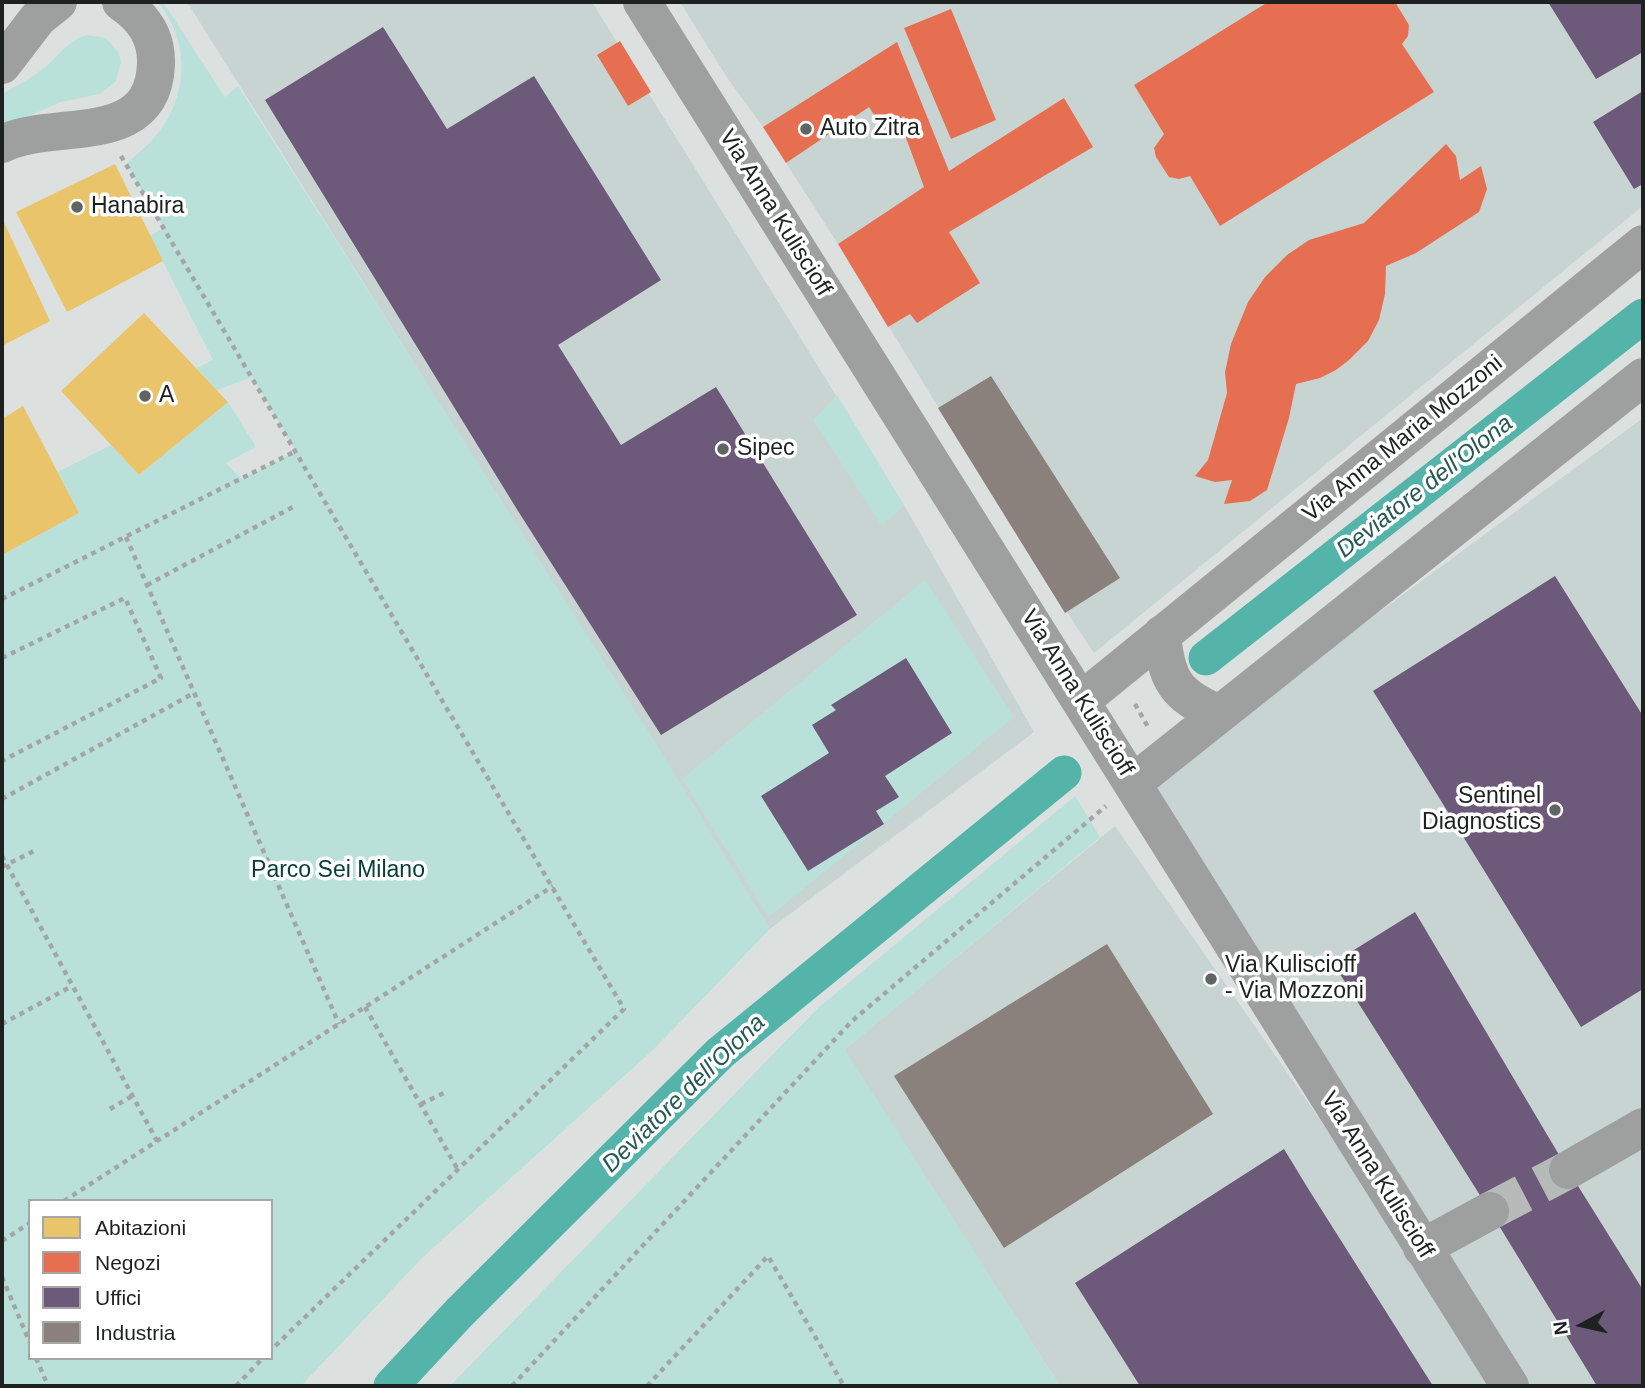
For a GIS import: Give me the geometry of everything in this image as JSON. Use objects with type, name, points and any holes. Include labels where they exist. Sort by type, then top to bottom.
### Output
[{"type":"street","points":[[2,65],[38,18],[58,2]]},
{"type":"street","points":[[2,144],[31,134],[115,124],[133,112],[148,96],[156,75],[156,53],[150,32],[137,13],[121,2]]},
{"type":"street","name":"Via Anna Kuliscioff","points":[[642,2],[1082,700],[1120,794],[1422,1248],[1510,1386]]},
{"type":"street","name":"Via Anna Maria Mozzoni","points":[[1082,700],[1643,244]]},
{"type":"street","points":[[1120,794],[1643,377]]},
{"type":"street","points":[[1162,634],[1164,656],[1180,691],[1195,703],[1219,713]]},
{"type":"street","points":[[1567,1170],[1643,1127]]},
{"type":"street","points":[[1422,1248],[1490,1211]]},
{"type":"path","points":[[119,152],[624,1009],[273,1348]]},
{"type":"path","points":[[2,599],[296,451]]},
{"type":"path","points":[[147,585],[293,507]]},
{"type":"path","points":[[126,537],[339,1024]]},
{"type":"path","points":[[2,658],[125,598],[161,678],[2,761]]},
{"type":"path","points":[[2,799],[194,693]]},
{"type":"path","points":[[1133,702],[1151,732]]},
{"type":"path","points":[[512,1386],[852,1021],[1120,794]]},
{"type":"path","points":[[4,866],[34,851]]},
{"type":"path","points":[[2,856],[4,866],[157,1141]]},
{"type":"path","points":[[67,1199],[553,886]]},
{"type":"path","points":[[2,1024],[72,986]]},
{"type":"path","points":[[365,1007],[458,1170]]},
{"type":"path","points":[[421,1104],[446,1093]]},
{"type":"path","points":[[110,1109],[132,1097]]},
{"type":"path","points":[[2,1241],[28,1224]]},
{"type":"path","points":[[647,1386],[768,1256],[844,1386]]},
{"type":"path","points":[[2,1277],[28,1338]]},
{"type":"path","points":[[37,1360],[48,1386]]},
{"type":"path","points":[[236,1386],[261,1360]]},
{"type":"shaded area","points":[[187,2],[592,2],[904,505],[1034,732],[770,929]]},
{"type":"shaded area","points":[[680,2],[1643,2],[1643,206],[1094,653],[1067,612],[1065,613],[838,244]]},
{"type":"shaded area","points":[[1643,418],[1643,1116],[1426,1237],[1144,785]]},
{"type":"shaded area","points":[[1115,826],[1414,1254],[1499,1386],[1060,1386],[844,1050]]},
{"type":"shaded area","points":[[1643,1145],[1643,1386],[1521,1386],[1435,1252]]},
{"type":"green space","name":"Parco Sei Milano","points":[[158,2],[163,2],[225,97],[238,86],[653,739],[770,929],[653,1050],[422,1258],[301,1386],[2,1386],[2,555],[79,513],[58,472],[111,445],[139,475],[228,402],[256,447],[226,463],[242,479],[296,451],[252,377],[217,390],[196,368],[213,360],[150,236],[164,228],[126,164],[151,141],[166,122],[174,106],[182,70],[176,35]]},
{"type":"green space","points":[[87,35],[106,38],[119,53],[121,62],[116,81],[100,94],[61,102],[4,127],[2,94],[34,75],[69,44]]},
{"type":"green space","points":[[837,395],[904,505],[882,526],[813,420]]},
{"type":"green space","points":[[925,580],[1014,717],[769,917],[682,779]]},
{"type":"green space","points":[[1075,796],[1100,837],[845,1050],[1060,1386],[450,1386],[818,1008]]},
{"type":"building: Abitazioni","points":[[115,164],[163,261],[67,312],[16,212]]},
{"type":"building: Abitazioni","points":[[2,218],[50,321],[2,346]]},
{"type":"building: Abitazioni","name":"A","points":[[144,313],[228,402],[139,475],[61,391]]},
{"type":"building: Abitazioni","points":[[23,406],[79,513],[2,555],[2,419]]},
{"type":"building: Negozi","points":[[1268,2],[1395,2],[1409,25],[1408,36],[1402,44],[1434,92],[1220,226],[1190,176],[1179,179],[1169,177],[1156,157],[1154,148],[1164,134],[1134,85]]},
{"type":"building: Negozi","points":[[951,9],[996,120],[951,139],[904,28]]},
{"type":"building: Negozi","points":[[620,41],[651,92],[628,106],[597,55]]},
{"type":"building: Negozi","points":[[897,42],[949,171],[1064,98],[1093,147],[949,232],[980,283],[917,323],[910,314],[888,327],[838,244],[924,187],[905,135],[911,133],[904,116],[884,130],[869,107],[786,163],[763,127]]},
{"type":"building: Negozi","points":[[1446,144],[1456,156],[1460,180],[1481,166],[1487,189],[1479,212],[1416,253],[1386,266],[1385,294],[1379,320],[1368,341],[1336,370],[1320,378],[1296,384],[1289,418],[1267,490],[1250,501],[1224,504],[1232,480],[1215,482],[1195,476],[1208,460],[1227,393],[1225,372],[1231,344],[1248,302],[1265,277],[1287,255],[1309,240],[1364,223]]},
{"type":"building: Uffici","points":[[1548,2],[1643,2],[1643,52],[1596,79]]},
{"type":"building: Uffici","points":[[383,27],[447,129],[534,76],[661,280],[558,345],[621,445],[716,387],[857,615],[661,735],[518,511],[265,100]]},
{"type":"building: Uffici","points":[[1643,91],[1643,184],[1634,189],[1593,122]]},
{"type":"building: Uffici","points":[[1555,576],[1643,716],[1643,989],[1581,1027],[1373,691]]},
{"type":"building: Uffici","points":[[906,658],[952,733],[885,776],[899,797],[876,811],[884,824],[808,871],[761,796],[829,753],[812,725],[836,710],[831,705]]},
{"type":"building: Uffici","points":[[1415,912],[1568,1170],[1643,1290],[1643,1386],[1597,1386],[1333,963]]},
{"type":"building: Uffici","points":[[1284,1149],[1433,1386],[1140,1386],[1075,1283]]},
{"type":"building: Industria","points":[[991,376],[1120,578],[1065,613],[938,408]]},
{"type":"building: Industria","points":[[1107,944],[1213,1114],[1004,1248],[894,1076]]},
{"type":"waterway","name":"Deviatore dell'Olona","points":[[1206,658],[1643,316]]},
{"type":"waterway","name":"Deviatore dell'Olona","points":[[391,1386],[459,1313],[720,1053],[1064,773]]},
{"type":"tunnel","points":[[1490,1211],[1568,1170]]},
{"type":"place","name":"Auto Zitra","points":[[806,129]]},
{"type":"place","name":"Hanabira","points":[[77,207]]},
{"type":"place","name":"A","points":[[145,396]]},
{"type":"place","name":"Sipec","points":[[723,449]]},
{"type":"place","name":"Sentinel Diagnostics","points":[[1555,810]]},
{"type":"place","name":"Via Kuliscioff - Via Mozzoni","points":[[1211,979]]}]
